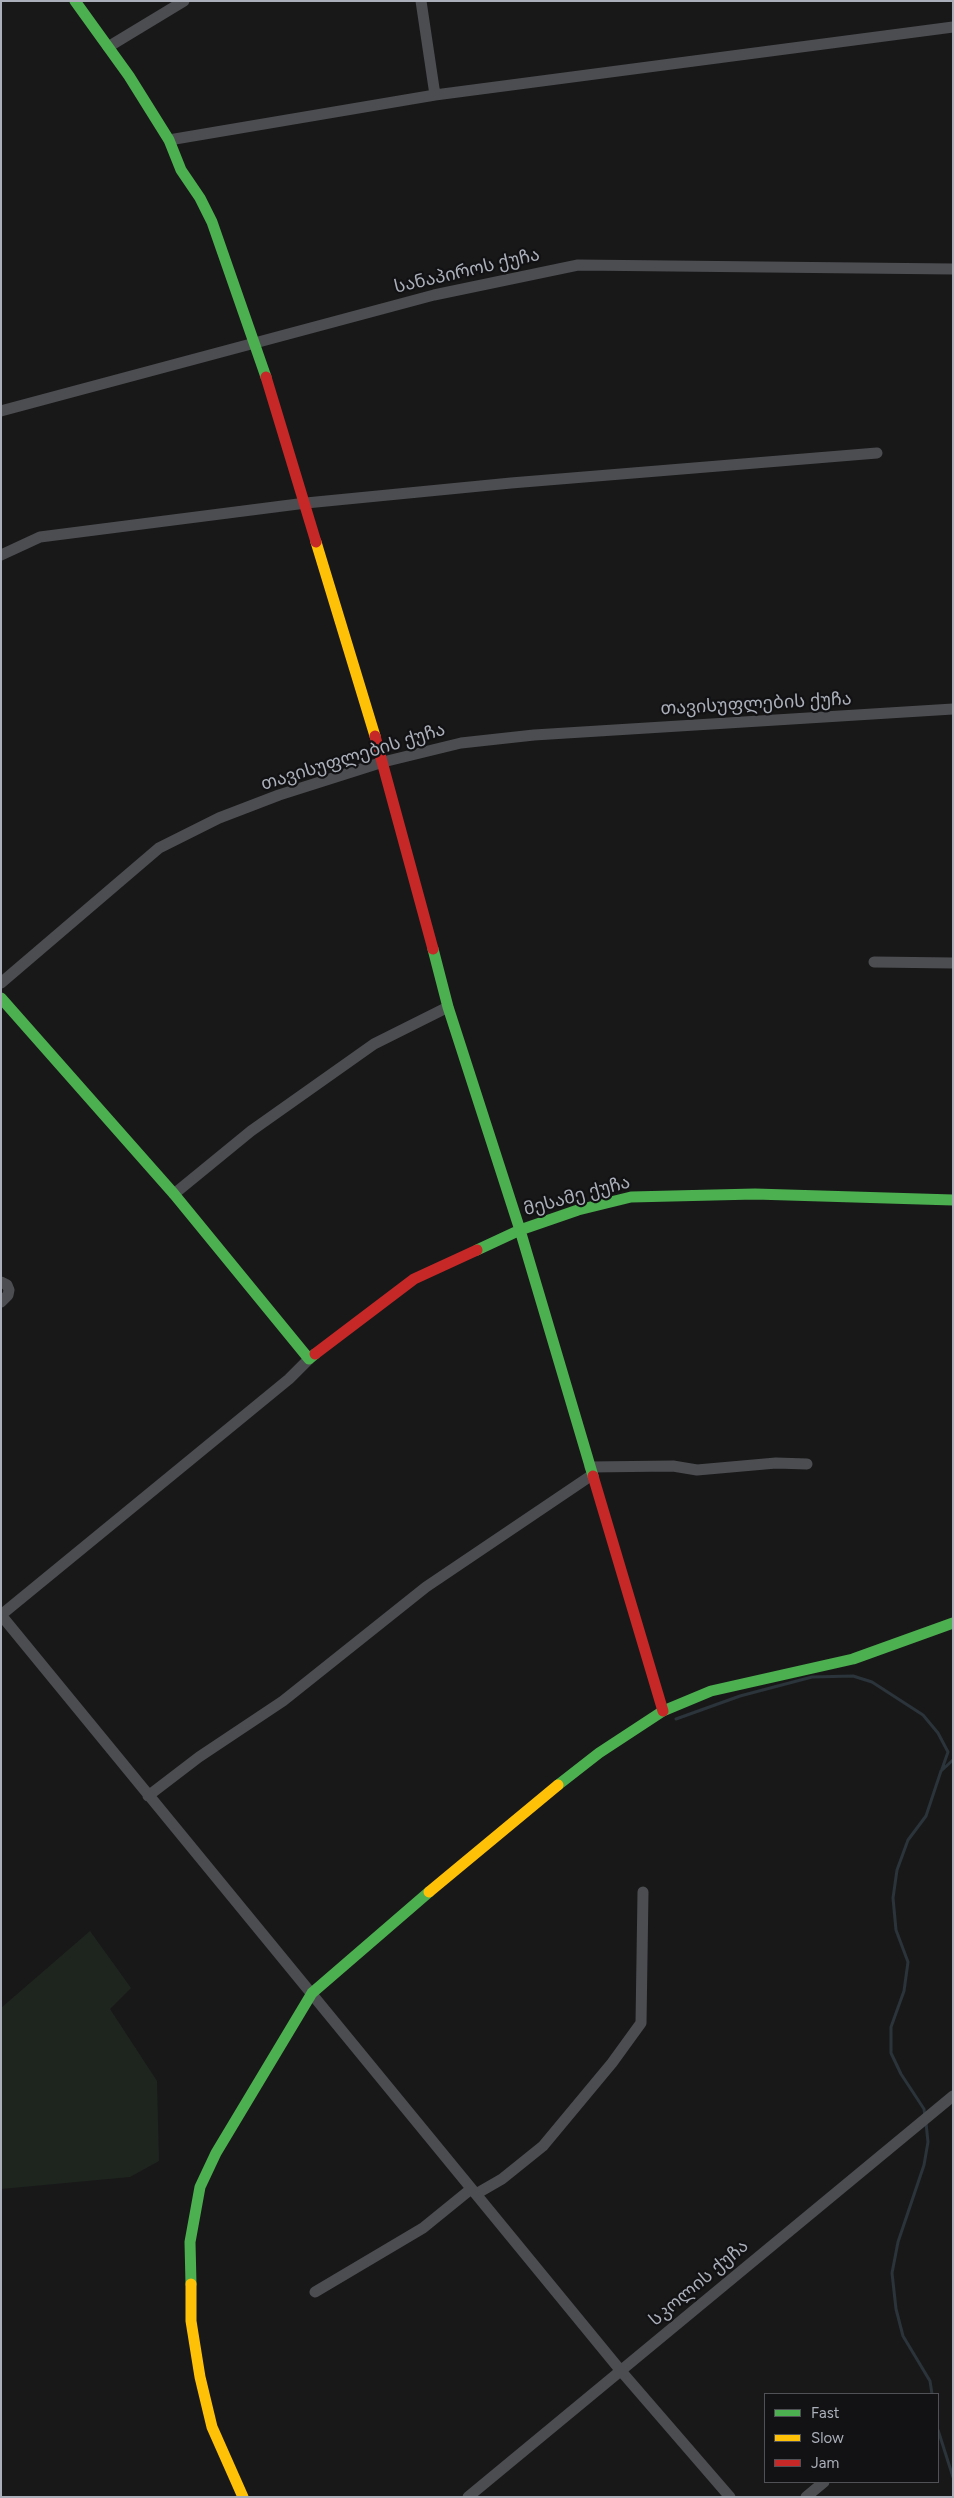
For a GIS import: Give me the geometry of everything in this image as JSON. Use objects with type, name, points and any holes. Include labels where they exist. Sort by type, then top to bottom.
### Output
[{"type":"street","points":[[75,1],[108,47],[169,140],[181,170],[200,198],[212,222],[256,342],[384,762],[448,1007],[520,1230],[663,1711]]},
{"type":"street","points":[[108,47],[184,1]]},
{"type":"street","points":[[421,1],[435,95]]},
{"type":"street","points":[[169,140],[435,95],[953,27]]},
{"type":"street","name":"სანაპიროს ქუჩა","points":[[1,411],[434,295],[578,265],[953,269]]},
{"type":"street","points":[[1,555],[40,537],[306,503],[511,483],[877,453]]},
{"type":"street","name":"თავისუფლების ქუჩა","points":[[1,983],[159,848],[219,818],[279,795],[384,762],[461,743],[534,735],[953,709]]},
{"type":"street","points":[[874,962],[953,962]]},
{"type":"street","points":[[1,998],[174,1194],[309,1359],[289,1379],[1,1615],[473,2192],[621,2371],[730,2497]]},
{"type":"street","points":[[174,1194],[251,1131],[374,1044],[448,1007]]},
{"type":"street","name":"მესამე ქუჩა","points":[[309,1359],[414,1279],[520,1230],[578,1210],[630,1197],[746,1194],[953,1200]]},
{"type":"street","points":[[1,1282],[9,1290],[8,1295],[1,1302]]},
{"type":"street","points":[[148,1796],[199,1757],[283,1701],[426,1588],[591,1471],[672,1466],[697,1470],[776,1463],[807,1464]]},
{"type":"street","points":[[243,2497],[212,2428],[200,2377],[191,2321],[190,2242],[200,2187],[216,2153],[312,1993],[526,1810],[599,1753],[663,1711],[711,1691],[853,1658],[953,1623]]},
{"type":"street","points":[[315,2292],[423,2228],[473,2192],[502,2179],[543,2146],[612,2064],[640,2023],[643,1892]]},
{"type":"street","name":"სკოლის ქუჩა","points":[[468,2497],[953,2096]]},
{"type":"street","points":[[806,2497],[823,2483]]},
{"type":"shaded area","points":[[90,1931],[131,1988],[110,2009],[157,2081],[159,2161],[130,2177],[1,2189],[1,2008]]},
{"type":"waterway","points":[[676,1719],[740,1696],[812,1677],[853,1676],[872,1682],[923,1715],[938,1733],[948,1752],[942,1769]]},
{"type":"waterway","points":[[925,2116],[924,2109],[901,2074],[891,2053],[891,2027],[904,1991],[908,1962],[896,1930],[893,1898],[897,1870],[908,1840],[926,1816],[941,1771],[953,1760]]},
{"type":"waterway","points":[[926,2123],[928,2142],[924,2165],[898,2242],[892,2273],[896,2309],[903,2336],[930,2381],[932,2393]]},
{"type":"waterway","points":[[939,2433],[953,2477]]},
{"type":"traffic: fast","points":[[75,1],[129,76],[169,140],[181,170],[200,198],[212,222],[266,377]]},
{"type":"traffic: fast","points":[[433,949],[448,1007],[520,1230],[593,1476]]},
{"type":"traffic: fast","points":[[1,998],[174,1194],[309,1359],[315,1354]]},
{"type":"traffic: fast","points":[[477,1250],[520,1230],[578,1210],[631,1197],[755,1194],[953,1200]]},
{"type":"traffic: fast","points":[[558,1785],[599,1753],[663,1711],[711,1691],[853,1659],[953,1623]]},
{"type":"traffic: fast","points":[[191,2284],[190,2242],[200,2187],[216,2153],[312,1993],[429,1892]]},
{"type":"traffic: slow","points":[[316,542],[375,736]]},
{"type":"traffic: slow","points":[[429,1892],[558,1785]]},
{"type":"traffic: slow","points":[[191,2284],[191,2321],[200,2377],[212,2427],[243,2497]]},
{"type":"traffic: jam","points":[[266,377],[316,542]]},
{"type":"traffic: jam","points":[[375,736],[433,949]]},
{"type":"traffic: jam","points":[[315,1354],[414,1279],[477,1250]]},
{"type":"traffic: jam","points":[[593,1476],[663,1711]]}]
